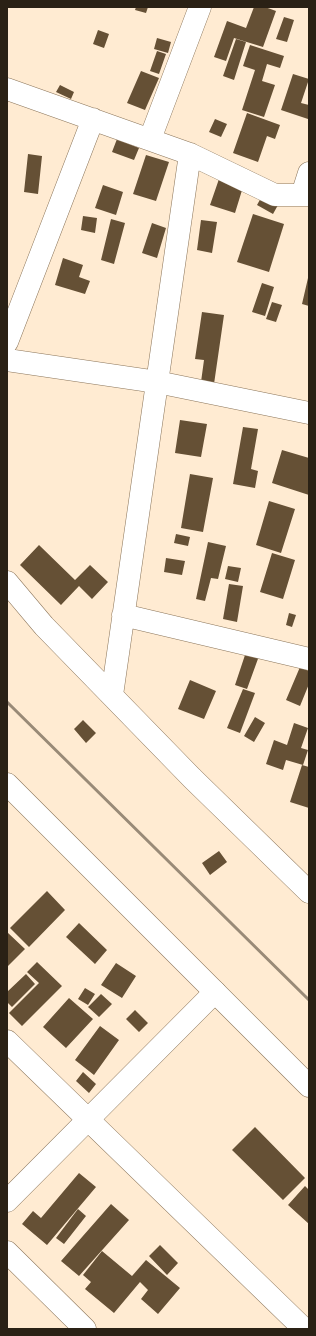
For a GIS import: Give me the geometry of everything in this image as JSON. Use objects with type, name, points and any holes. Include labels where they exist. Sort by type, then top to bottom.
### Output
[{"type":"street","points":[[150,139],[200,7]]},
{"type":"street","points":[[7,89],[190,154],[275,195],[306,195],[309,173]]},
{"type":"street","points":[[7,342],[93,119]]},
{"type":"street","points":[[112,695],[190,154]]},
{"type":"street","points":[[7,360],[157,382],[309,413]]},
{"type":"street","points":[[7,582],[44,626],[197,783],[309,892]]},
{"type":"street","points":[[123,615],[309,658]]},
{"type":"street","points":[[7,784],[309,1086]]},
{"type":"street","points":[[7,1201],[215,992]]},
{"type":"street","points":[[7,1041],[304,1329]]},
{"type":"street","points":[[7,1252],[85,1329]]},
{"type":"building","points":[[136,7],[148,7],[146,13],[135,10]]},
{"type":"building","points":[[254,7],[265,7],[276,11],[263,47],[234,38],[226,61],[214,57],[227,21],[246,28]]},
{"type":"building","points":[[284,17],[294,20],[287,42],[276,39]]},
{"type":"building","points":[[98,30],[109,34],[104,48],[93,44]]},
{"type":"building","points":[[157,38],[171,42],[168,53],[154,49]]},
{"type":"building","points":[[236,39],[246,42],[234,80],[223,76]]},
{"type":"building","points":[[250,45],[284,56],[280,68],[267,64],[262,81],[275,85],[264,117],[242,110],[255,70],[243,66]]},
{"type":"building","points":[[157,51],[166,54],[159,74],[150,71]]},
{"type":"building","points":[[141,71],[159,78],[145,110],[127,103]]},
{"type":"building","points":[[293,74],[309,79],[301,103],[309,105],[308,119],[281,110]]},
{"type":"building","points":[[60,85],[74,92],[71,99],[56,92]]},
{"type":"building","points":[[247,113],[280,125],[275,139],[267,136],[258,162],[233,153]]},
{"type":"building","points":[[215,119],[227,124],[221,137],[209,132]]},
{"type":"building","points":[[117,139],[139,148],[134,160],[112,152]]},
{"type":"building","points":[[28,154],[42,156],[38,194],[24,192]]},
{"type":"building","points":[[146,155],[169,162],[156,201],[133,194]]},
{"type":"building","points":[[219,179],[243,187],[235,213],[210,205]]},
{"type":"building","points":[[103,185],[123,192],[116,215],[95,208]]},
{"type":"building","points":[[262,196],[278,205],[273,214],[257,205]]},
{"type":"building","points":[[253,214],[284,224],[269,272],[237,262]]},
{"type":"building","points":[[83,216],[97,218],[95,233],[81,230]]},
{"type":"building","points":[[111,219],[125,223],[114,264],[101,260]]},
{"type":"building","points":[[201,220],[217,222],[212,253],[197,250]]},
{"type":"building","points":[[152,223],[166,228],[157,258],[142,253]]},
{"type":"building","points":[[63,258],[83,265],[79,277],[90,281],[85,294],[55,285]]},
{"type":"building","points":[[309,278],[309,306],[302,304]]},
{"type":"building","points":[[262,283],[274,287],[265,316],[252,312]]},
{"type":"building","points":[[272,302],[282,305],[276,322],[266,319]]},
{"type":"building","points":[[202,312],[224,315],[214,384],[201,382],[204,360],[195,359]]},
{"type":"building","points":[[180,420],[207,424],[201,457],[175,453]]},
{"type":"building","points":[[243,427],[258,429],[251,469],[258,471],[255,488],[233,484]]},
{"type":"building","points":[[282,450],[309,458],[309,495],[272,483]]},
{"type":"building","points":[[190,474],[213,478],[203,532],[181,528]]},
{"type":"building","points":[[269,501],[295,509],[281,553],[256,545]]},
{"type":"building","points":[[176,534],[190,537],[188,546],[174,543]]},
{"type":"building","points":[[208,542],[226,546],[218,579],[211,578],[205,601],[196,599]]},
{"type":"building","points":[[39,545],[75,580],[90,565],[108,582],[92,599],[79,586],[61,605],[20,565]]},
{"type":"building","points":[[272,553],[295,560],[283,599],[260,592]]},
{"type":"building","points":[[166,558],[185,561],[182,575],[164,572]]},
{"type":"building","points":[[228,566],[241,568],[238,582],[225,579]]},
{"type":"building","points":[[229,584],[243,586],[237,622],[223,619]]},
{"type":"building","points":[[289,613],[296,615],[292,627],[286,625]]},
{"type":"building","points":[[246,652],[259,656],[247,689],[235,685]]},
{"type":"building","points":[[300,667],[309,671],[309,684],[300,706],[286,700]]},
{"type":"building","points":[[190,680],[216,691],[204,719],[178,709]]},
{"type":"building","points":[[243,689],[255,693],[240,733],[227,728]]},
{"type":"building","points":[[255,717],[265,723],[254,742],[244,736]]},
{"type":"building","points":[[83,720],[96,733],[86,743],[74,729]]},
{"type":"building","points":[[294,723],[308,728],[301,748],[308,750],[303,765],[286,760],[283,770],[266,764],[274,740],[287,745]]},
{"type":"building","points":[[302,765],[309,767],[309,808],[290,802]]},
{"type":"building","points":[[219,851],[227,862],[210,875],[202,863]]},
{"type":"building","points":[[47,891],[65,910],[29,947],[10,928]]},
{"type":"building","points":[[79,923],[107,950],[95,964],[66,937]]},
{"type":"building","points":[[7,932],[25,949],[7,967]]},
{"type":"building","points":[[37,962],[62,986],[22,1026],[9,1013],[39,983],[27,972]]},
{"type":"building","points":[[116,963],[136,976],[122,998],[101,985]]},
{"type":"building","points":[[26,974],[35,984],[12,1007],[7,1002],[7,992]]},
{"type":"building","points":[[85,988],[95,994],[88,1005],[78,999]]},
{"type":"building","points":[[101,994],[112,1004],[99,1017],[88,1007]]},
{"type":"building","points":[[69,998],[93,1019],[66,1048],[43,1027]]},
{"type":"building","points":[[135,1010],[148,1023],[139,1032],[126,1019]]},
{"type":"building","points":[[100,1026],[119,1040],[94,1075],[75,1060]]},
{"type":"building","points":[[83,1072],[96,1084],[89,1093],[76,1081]]},
{"type":"building","points":[[255,1127],[305,1178],[283,1200],[232,1150]]},
{"type":"building","points":[[79,1173],[96,1187],[47,1245],[22,1224],[33,1211],[41,1218]]},
{"type":"building","points":[[305,1186],[309,1190],[309,1224],[288,1205]]},
{"type":"building","points":[[111,1204],[129,1220],[79,1276],[61,1261]]},
{"type":"building","points":[[78,1209],[86,1216],[64,1244],[56,1238]]},
{"type":"building","points":[[160,1245],[178,1263],[167,1275],[149,1256]]},
{"type":"building","points":[[102,1251],[132,1276],[146,1260],[180,1288],[158,1314],[141,1299],[148,1290],[140,1282],[114,1313],[85,1289],[91,1282],[83,1275]]},
{"type":"railway","points":[[7,702],[309,1000]]}]
